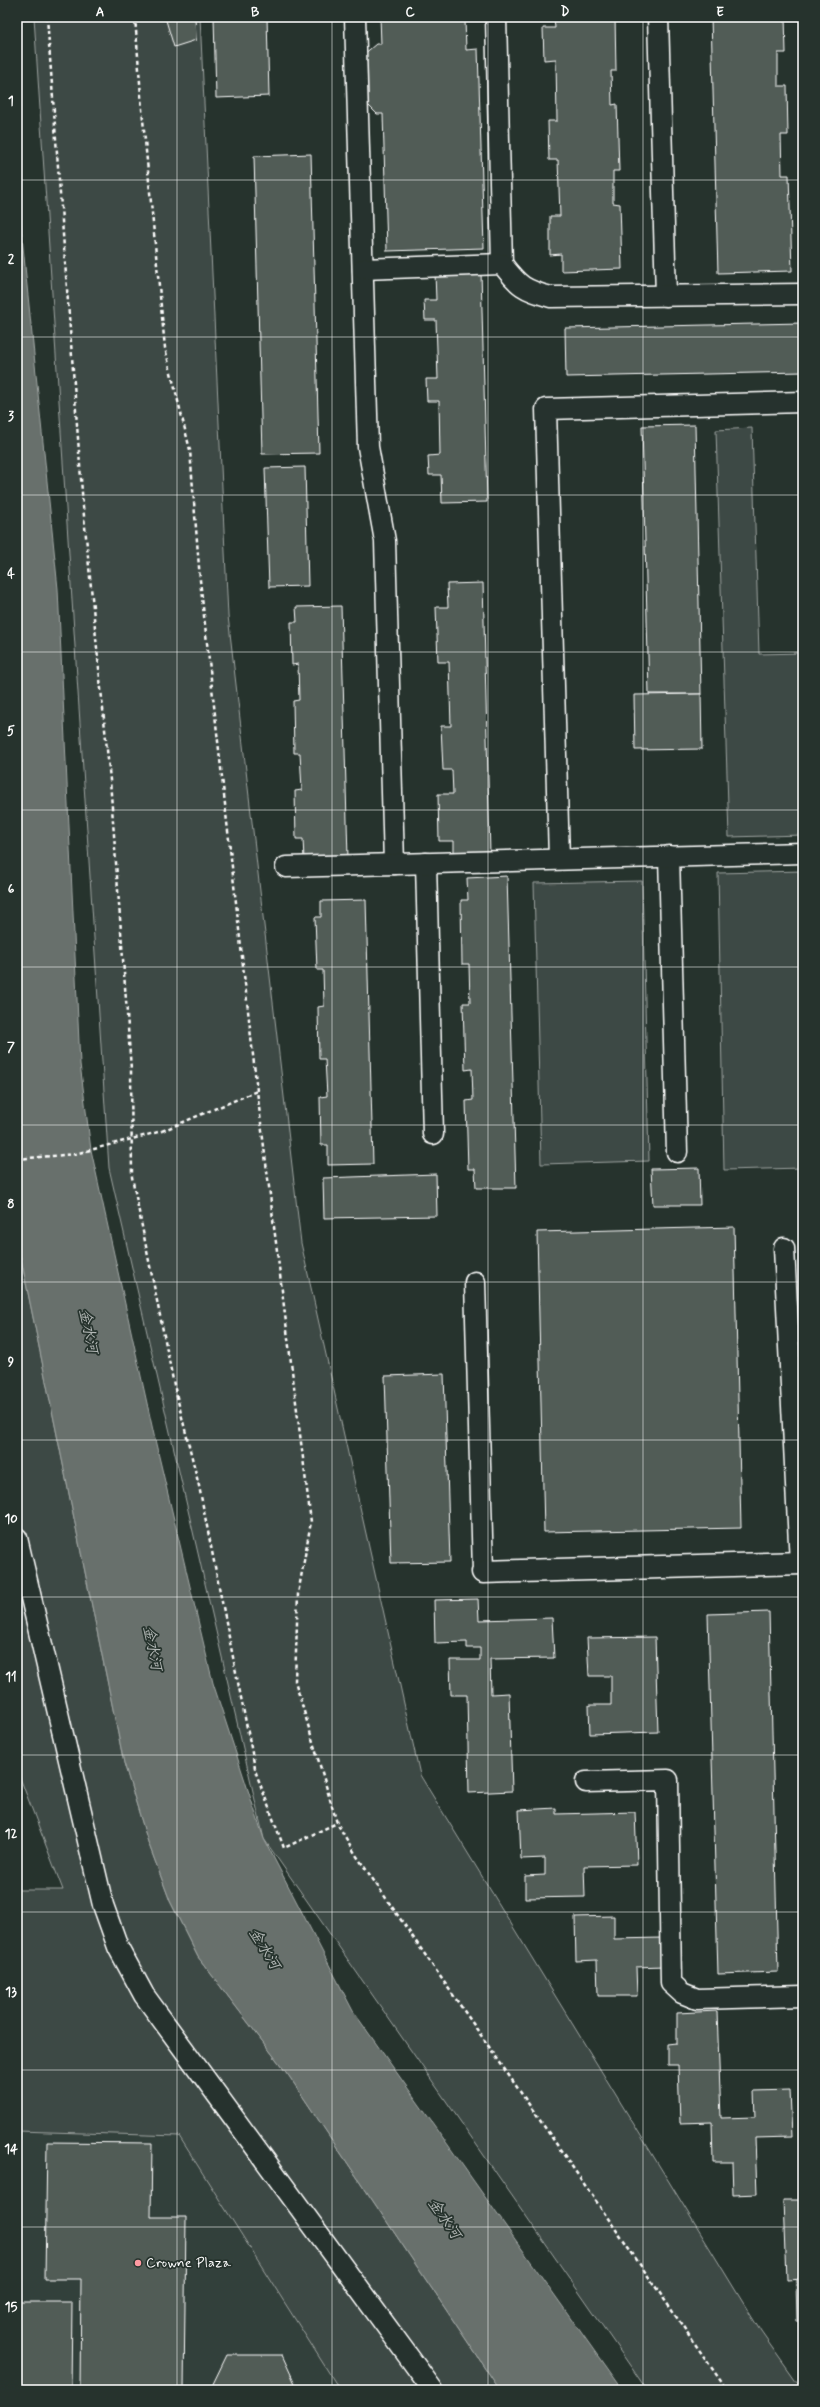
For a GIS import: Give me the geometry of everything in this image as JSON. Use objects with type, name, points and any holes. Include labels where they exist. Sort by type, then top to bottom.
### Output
[{"type":"street","points":[[483,1572],[802,1563]]},
{"type":"lane","points":[[355,17],[368,447],[385,541],[394,864]]},
{"type":"lane","points":[[496,17],[502,264],[518,285],[534,293],[551,297],[803,294]]},
{"type":"lane","points":[[658,17],[666,296]]},
{"type":"lane","points":[[363,269],[502,264]]},
{"type":"lane","points":[[559,859],[546,409],[803,402]]},
{"type":"lane","points":[[286,867],[803,852]]},
{"type":"lane","points":[[669,856],[677,1152]]},
{"type":"lane","points":[[426,863],[434,1134]]},
{"type":"lane","points":[[784,1248],[802,1563]]},
{"type":"lane","points":[[475,1282],[483,1572]]},
{"type":"lane","points":[[17,1538],[103,1905],[118,1948],[144,1995],[433,2390]]},
{"type":"lane","points":[[586,1782],[668,1780],[671,1983],[682,1992],[697,1999],[803,1996]]},
{"type":"path","points":[[47,17],[83,506],[110,780],[130,1046],[132,1177],[174,1384],[199,1486],[256,1773],[284,1848],[337,1823]]},
{"type":"path","points":[[136,17],[142,109],[165,348],[190,450],[201,588],[257,1091],[311,1522],[298,1594],[295,1681],[337,1823],[356,1855],[727,2390]]},
{"type":"path","points":[[17,1159],[75,1154],[162,1131],[257,1091]]},
{"type":"shaded area","points":[[34,17],[200,17],[228,616],[301,1243],[420,1775],[761,2332],[802,2390],[647,2390],[264,1839],[109,1168]]},
{"type":"shaded area","points":[[752,428],[759,654],[803,653],[803,835],[729,837],[716,430]]},
{"type":"shaded area","points":[[803,871],[803,1168],[724,1170],[718,873]]},
{"type":"shaded area","points":[[642,881],[649,1161],[541,1164],[534,883]]},
{"type":"shaded area","points":[[17,1239],[124,1763],[148,1842],[170,1901],[198,1957],[289,2076],[500,2390],[340,2390],[179,2136],[17,2131],[17,1890],[63,1890],[17,1770]]},
{"type":"shaded area","name":"Crowne Plaza","points":[[17,1890],[147,2086],[340,2390],[17,2390]]},
{"type":"water","name":"金水河","points":[[17,188],[58,589],[80,1064],[91,1150],[156,1444],[213,1683],[264,1839],[353,2011],[622,2390],[500,2390],[289,2076],[198,1957],[170,1901],[148,1842],[124,1763],[17,1239]]},
{"type":"building","points":[[165,17],[195,17],[196,40],[174,47]]},
{"type":"building","points":[[214,17],[267,17],[269,96],[216,98]]},
{"type":"building","points":[[380,17],[477,17],[477,20],[465,20],[466,50],[478,49],[484,248],[387,251],[383,114],[377,114],[365,102],[363,55],[376,44],[381,44]]},
{"type":"building","points":[[554,17],[615,17],[616,71],[611,71],[612,105],[617,104],[619,171],[613,171],[613,203],[620,204],[622,269],[561,271],[561,254],[550,255],[550,216],[560,216],[558,160],[549,160],[548,121],[557,121],[556,59],[544,60],[543,28],[555,28]]},
{"type":"building","points":[[711,17],[785,17],[786,53],[778,53],[778,86],[787,86],[788,135],[781,135],[782,175],[789,175],[792,271],[718,273]]},
{"type":"building","points":[[311,154],[319,453],[262,454],[254,156]]},
{"type":"building","points":[[481,272],[487,502],[442,503],[441,475],[429,475],[428,456],[440,455],[439,401],[427,401],[426,379],[438,379],[436,320],[425,320],[424,300],[436,300],[435,273]]},
{"type":"building","points":[[803,323],[803,372],[566,377],[565,328]]},
{"type":"building","points":[[695,425],[701,694],[649,694],[642,426]]},
{"type":"building","points":[[305,467],[308,586],[269,587],[265,468]]},
{"type":"building","points":[[483,583],[490,854],[454,855],[454,841],[439,841],[438,794],[453,794],[452,770],[443,770],[441,726],[451,726],[449,662],[438,662],[436,607],[448,607],[447,584]]},
{"type":"building","points":[[341,606],[348,858],[304,859],[303,839],[296,839],[295,791],[302,790],[300,753],[294,753],[293,701],[299,700],[298,664],[292,665],[291,622],[297,622],[296,607]]},
{"type":"building","points":[[701,694],[702,749],[635,750],[634,695]]},
{"type":"building","points":[[507,876],[516,1188],[476,1188],[475,1169],[468,1169],[466,1101],[473,1100],[472,1069],[465,1070],[463,1003],[470,1003],[469,964],[462,964],[461,900],[468,900],[467,878]]},
{"type":"building","points":[[366,900],[373,1164],[328,1165],[328,1145],[321,1145],[320,1097],[327,1096],[325,1059],[319,1059],[318,1007],[324,1006],[323,970],[317,970],[315,917],[321,917],[321,901]]},
{"type":"building","points":[[699,1168],[700,1205],[653,1205],[651,1169]]},
{"type":"building","points":[[436,1174],[437,1216],[324,1218],[323,1178]]},
{"type":"building","points":[[734,1227],[741,1528],[544,1532],[537,1232]]},
{"type":"building","points":[[444,1374],[450,1562],[391,1563],[385,1376]]},
{"type":"building","points":[[478,1599],[479,1620],[552,1618],[554,1658],[490,1659],[491,1694],[509,1693],[512,1791],[469,1793],[467,1695],[451,1695],[450,1660],[480,1660],[480,1648],[467,1648],[467,1642],[435,1643],[434,1600]]},
{"type":"building","points":[[769,1612],[778,1972],[718,1974],[708,1614]]},
{"type":"building","points":[[655,1637],[658,1732],[590,1734],[589,1705],[611,1705],[611,1676],[589,1676],[587,1638]]},
{"type":"building","points":[[556,1808],[556,1814],[635,1812],[637,1865],[584,1866],[585,1897],[525,1898],[525,1876],[545,1875],[545,1858],[521,1859],[519,1810]]},
{"type":"building","points":[[614,1916],[614,1939],[662,1938],[663,1966],[636,1967],[637,1996],[598,1996],[597,1960],[576,1961],[575,1917]]},
{"type":"building","points":[[717,2011],[721,2118],[755,2117],[754,2091],[790,2090],[792,2137],[755,2138],[757,2194],[733,2195],[732,2162],[713,2162],[712,2122],[680,2123],[678,2065],[668,2065],[668,2044],[677,2043],[677,2013]]},
{"type":"building","points":[[47,2142],[152,2143],[151,2217],[186,2217],[184,2390],[80,2390],[81,2279],[45,2279]]},
{"type":"building","points":[[783,2200],[803,2200],[803,2279],[786,2280]]},
{"type":"building","points":[[796,2279],[803,2279],[803,2321],[797,2321]]},
{"type":"building","points":[[17,2302],[72,2302],[71,2390],[17,2390]]},
{"type":"building","points":[[227,2355],[282,2355],[298,2390],[210,2390]]},
{"type":"place","name":"Crowne Plaza","points":[[138,2263]]}]
